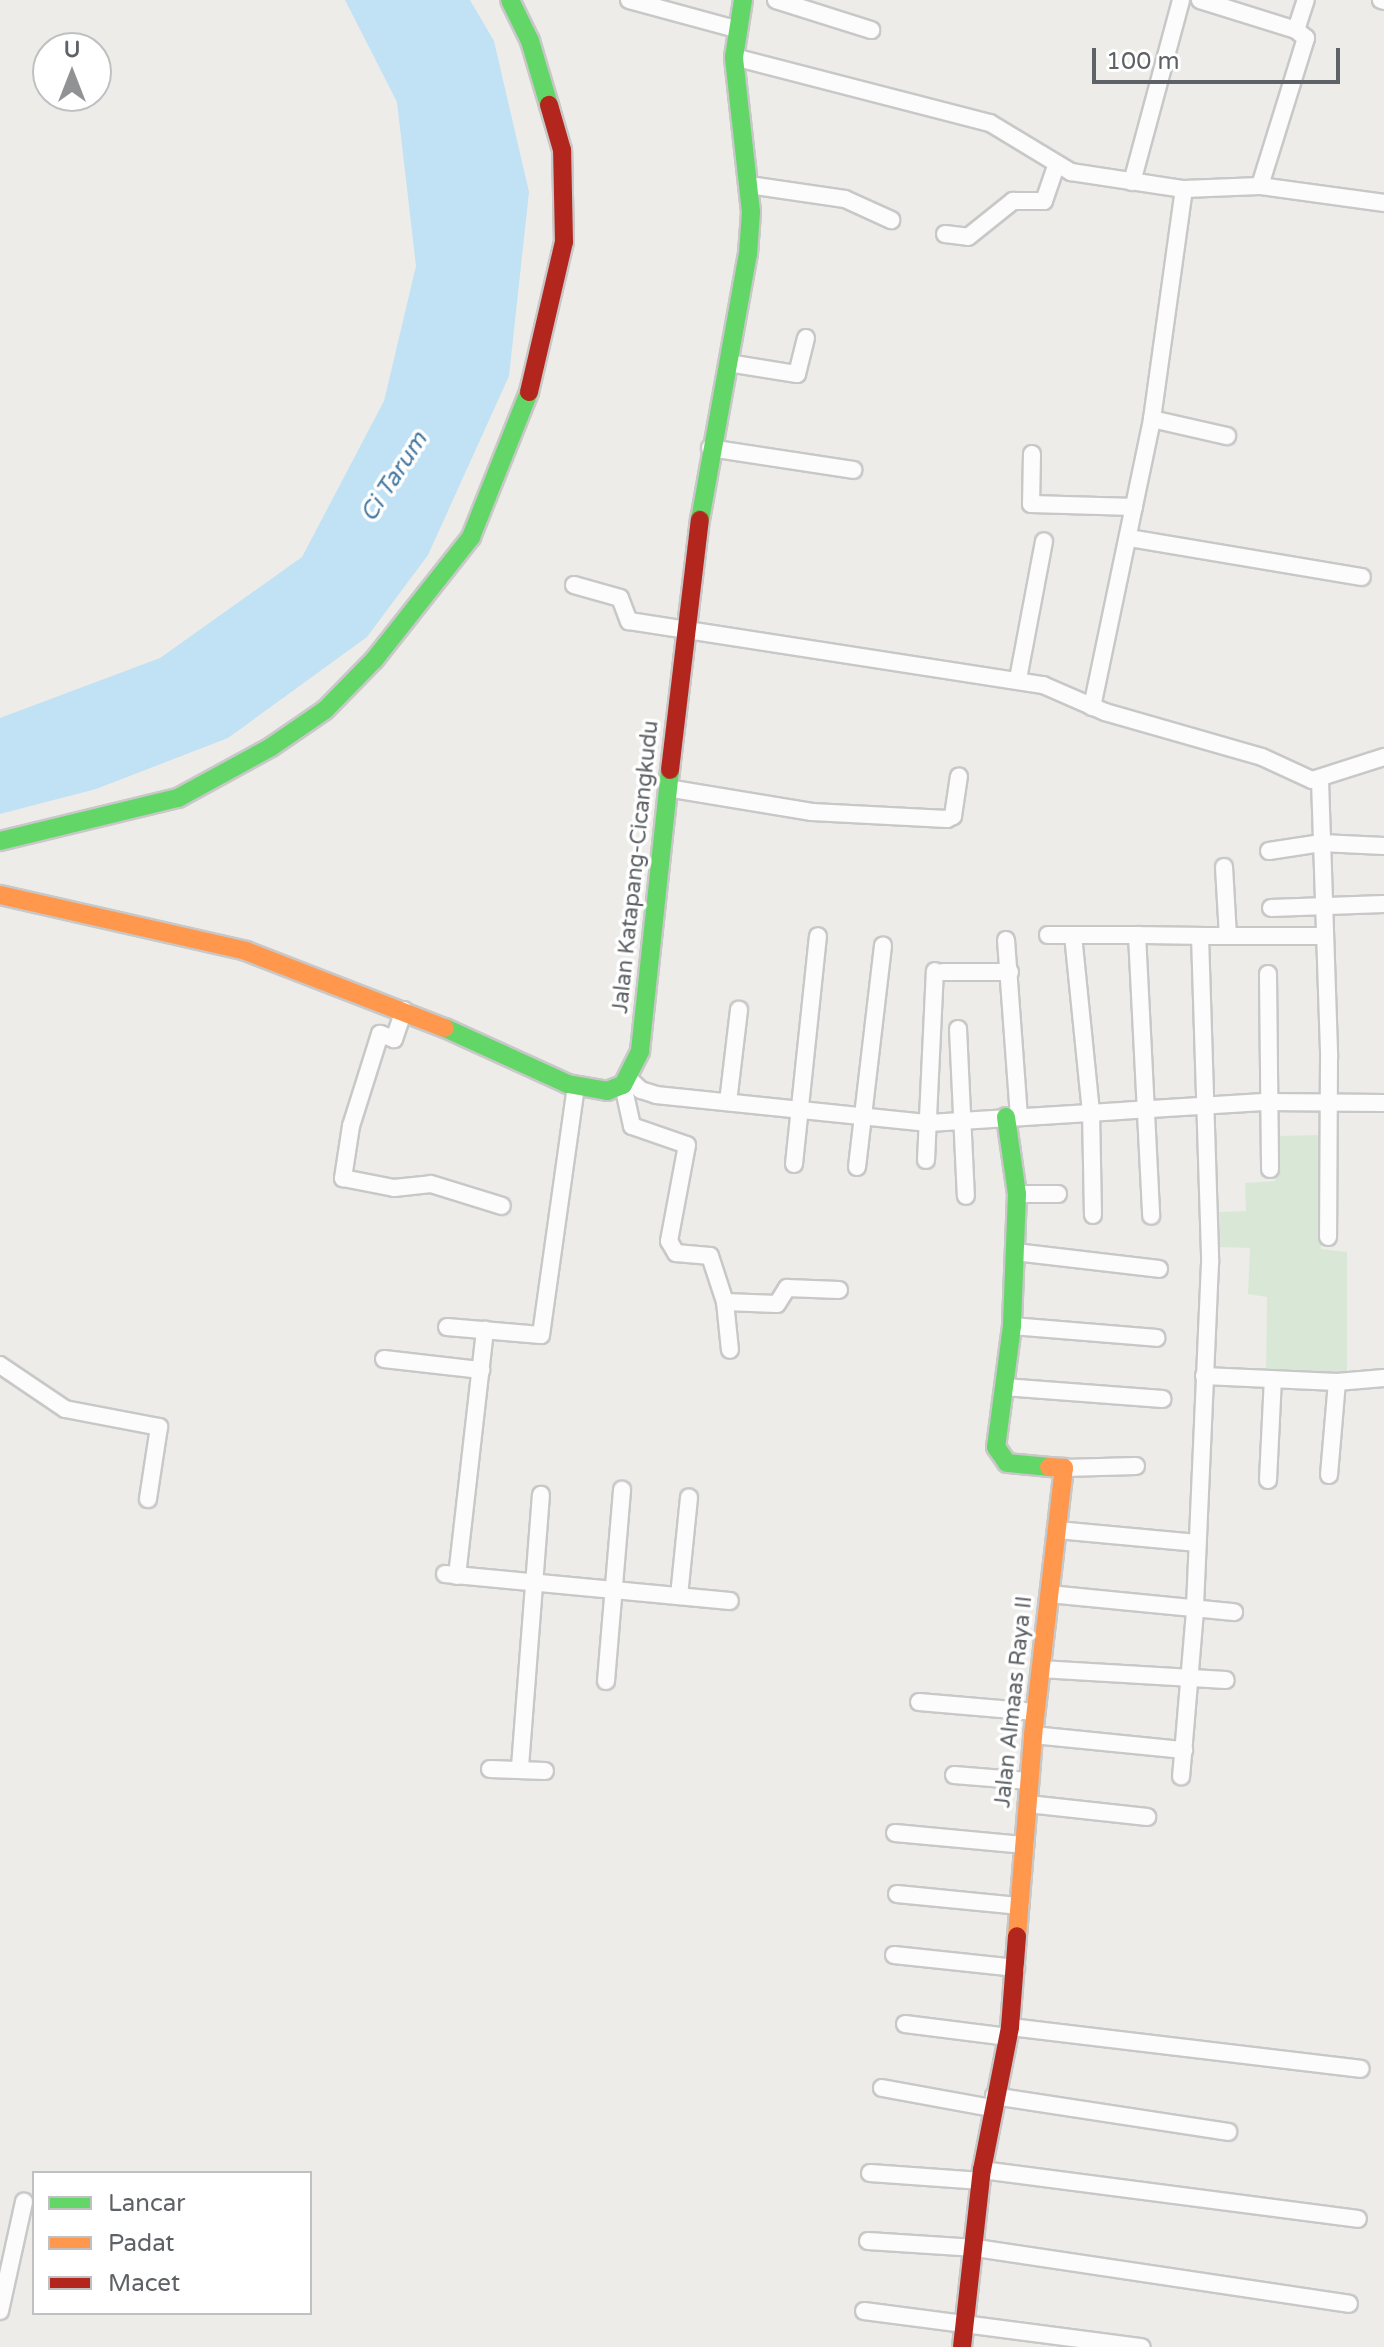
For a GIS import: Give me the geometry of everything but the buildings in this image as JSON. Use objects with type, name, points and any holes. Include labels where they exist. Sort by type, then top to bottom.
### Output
[{"type":"street","points":[[0,841],[178,798],[271,747],[325,710],[374,660],[471,537],[532,386],[564,242],[562,150],[530,41],[510,0]]},
{"type":"street","points":[[629,0],[736,29]]},
{"type":"street","name":"Jalan Katapang-Cicangkudu","points":[[626,1082],[640,1051],[667,788],[710,448],[748,254],[749,185],[734,57],[743,0]]},
{"type":"street","points":[[776,0],[871,30]]},
{"type":"street","points":[[1132,182],[1181,0]]},
{"type":"street","points":[[1200,0],[1296,30],[1306,38],[1303,57],[1260,186]]},
{"type":"street","points":[[1296,30],[1306,0]]},
{"type":"street","points":[[734,57],[990,123],[1056,166],[1184,189],[1260,186],[1384,203]]},
{"type":"street","points":[[945,234],[968,237],[1013,201],[1044,201],[1056,166]]},
{"type":"street","points":[[749,185],[853,200],[891,220]]},
{"type":"street","points":[[1092,707],[1152,419],[1184,189]]},
{"type":"street","points":[[728,363],[797,374],[806,338]]},
{"type":"street","points":[[1152,419],[1227,436]]},
{"type":"street","points":[[710,448],[853,470]]},
{"type":"street","points":[[1032,454],[1031,504],[1134,507]]},
{"type":"street","points":[[1129,538],[1362,577]]},
{"type":"street","points":[[1018,679],[1044,541]]},
{"type":"street","points":[[574,585],[620,598],[629,621],[686,626],[1018,679],[1092,707],[1212,741],[1320,780],[1384,757]]},
{"type":"street","points":[[667,788],[812,812],[947,819],[953,816],[959,776]]},
{"type":"street","points":[[1320,780],[1329,1101],[1328,1237]]},
{"type":"street","points":[[1269,851],[1321,843],[1384,846]]},
{"type":"street","points":[[1224,867],[1228,936]]},
{"type":"street","points":[[0,895],[246,951],[404,1010],[576,1086],[607,1091],[626,1082]]},
{"type":"street","points":[[1271,908],[1384,904]]},
{"type":"street","points":[[1048,935],[1324,936]]},
{"type":"street","points":[[1073,935],[1091,1111],[1093,1215]]},
{"type":"street","points":[[1137,935],[1151,1216]]},
{"type":"street","points":[[794,1164],[818,936]]},
{"type":"street","points":[[1181,1776],[1195,1611],[1210,1263],[1200,936]]},
{"type":"street","points":[[1006,940],[1010,972],[1017,1194],[1012,1326],[996,1447],[999,1458],[1064,1468],[1136,1466]]},
{"type":"street","points":[[857,1167],[883,946]]},
{"type":"street","points":[[926,1160],[939,972],[1010,972]]},
{"type":"street","points":[[1268,974],[1270,1169]]},
{"type":"street","points":[[404,1010],[394,1039],[380,1034],[351,1126],[343,1178],[394,1188],[431,1184],[502,1206]]},
{"type":"street","points":[[728,1102],[739,1010]]},
{"type":"street","points":[[958,1029],[966,1196]]},
{"type":"street","points":[[626,1082],[656,1095],[929,1123],[1267,1102],[1384,1103]]},
{"type":"street","points":[[626,1082],[632,1126],[687,1145],[669,1241],[676,1253],[710,1256],[725,1302],[730,1350]]},
{"type":"street","points":[[447,1327],[541,1335],[576,1086]]},
{"type":"street","points":[[1017,1194],[1058,1194]]},
{"type":"street","points":[[1015,1252],[1159,1269]]},
{"type":"street","points":[[725,1302],[777,1304],[787,1288],[839,1290]]},
{"type":"street","points":[[1012,1326],[1157,1338]]},
{"type":"street","points":[[485,1330],[451,1575],[730,1601]]},
{"type":"street","points":[[384,1359],[481,1370]]},
{"type":"street","points":[[0,1365],[48,1402],[65,1409],[159,1427],[148,1499]]},
{"type":"street","points":[[1204,1376],[1337,1382],[1384,1378]]},
{"type":"street","points":[[1268,1480],[1273,1379]]},
{"type":"street","points":[[1329,1475],[1337,1382]]},
{"type":"street","points":[[1004,1387],[1163,1399]]},
{"type":"street","name":"Jalan Almaas Raya II","points":[[962,2347],[976,2248],[982,2175],[993,2102],[1009,2032],[1033,1735],[1064,1468]]},
{"type":"street","points":[[606,1681],[622,1490]]},
{"type":"street","points":[[520,1767],[541,1495]]},
{"type":"street","points":[[679,1596],[689,1498]]},
{"type":"street","points":[[1057,1530],[1197,1543]]},
{"type":"street","points":[[1049,1594],[1195,1611],[1234,1612]]},
{"type":"street","points":[[1040,1669],[1226,1680]]},
{"type":"street","points":[[919,1702],[1036,1712]]},
{"type":"street","points":[[1033,1735],[1184,1750]]},
{"type":"street","points":[[490,1769],[520,1767],[545,1771]]},
{"type":"street","points":[[954,1775],[1029,1781]]},
{"type":"street","points":[[1028,1804],[1147,1817]]},
{"type":"street","points":[[895,1833],[1025,1845]]},
{"type":"street","points":[[897,1894],[1020,1906]]},
{"type":"street","points":[[894,1955],[1016,1968]]},
{"type":"street","points":[[905,2024],[1360,2069]]},
{"type":"street","points":[[882,2088],[1228,2132]]},
{"type":"street","points":[[870,2173],[982,2175],[1358,2219]]},
{"type":"street","points":[[0,2311],[24,2202]]},
{"type":"street","points":[[868,2241],[976,2248],[1349,2304]]},
{"type":"street","points":[[864,2311],[965,2321],[1142,2347]]},
{"type":"green space","points":[[1321,1135],[1321,1249],[1347,1252],[1347,1373],[1266,1373],[1267,1297],[1248,1294],[1250,1248],[1218,1247],[1219,1212],[1246,1211],[1245,1183],[1275,1181],[1273,1136]]},
{"type":"water","name":"Ci Tarum","points":[[345,0],[470,0],[494,41],[529,192],[509,376],[428,555],[367,637],[228,738],[96,789],[0,814],[0,718],[160,658],[302,557],[384,401],[416,266],[397,102]]},
{"type":"traffic: fast","points":[[510,0],[530,41],[549,105]]},
{"type":"traffic: fast","points":[[700,520],[748,254],[751,212],[734,57],[743,0]]},
{"type":"traffic: fast","points":[[0,841],[178,798],[271,747],[325,710],[374,660],[471,537],[529,392]]},
{"type":"traffic: fast","points":[[445,1028],[568,1084],[607,1091],[623,1085],[640,1051],[670,770]]},
{"type":"traffic: fast","points":[[1006,1117],[1017,1194],[1012,1326],[996,1447],[1007,1463],[1049,1467]]},
{"type":"traffic: slow","points":[[0,895],[246,951],[445,1028]]},
{"type":"traffic: slow","points":[[1017,1936],[1033,1735],[1064,1468],[1049,1467]]},
{"type":"traffic: jam","points":[[529,392],[564,242],[562,150],[549,105]]},
{"type":"traffic: jam","points":[[670,770],[700,520]]},
{"type":"traffic: jam","points":[[962,2347],[982,2170],[1010,2027],[1017,1936]]}]
